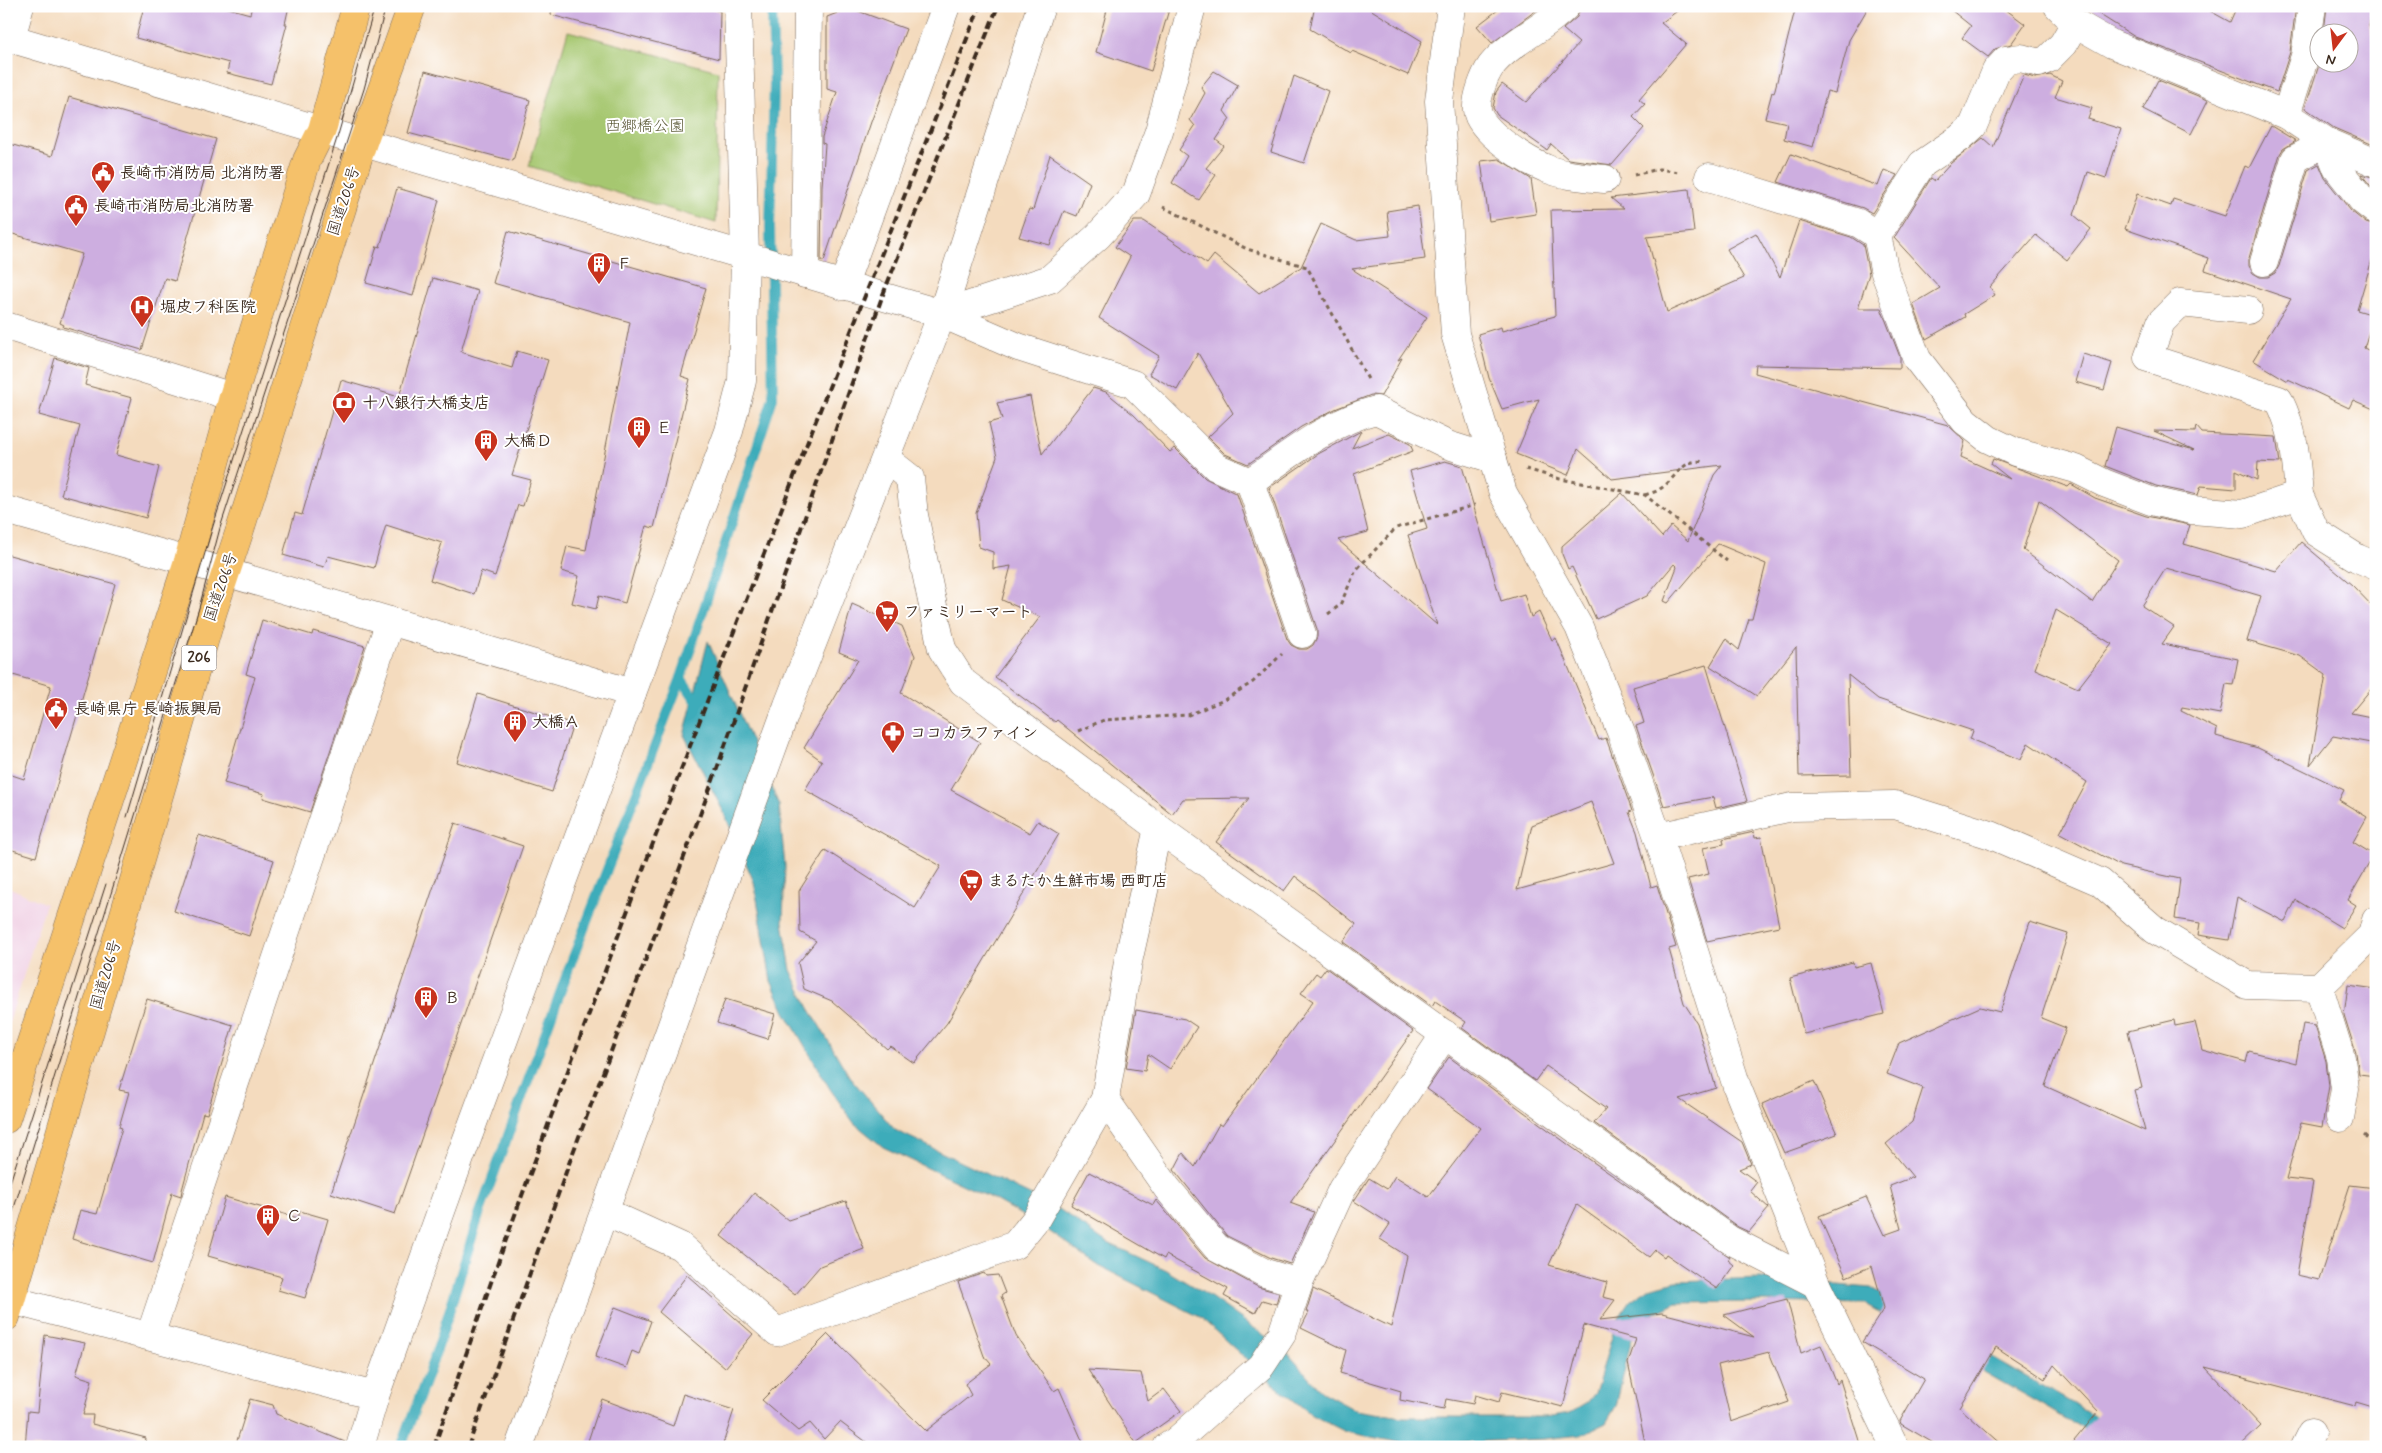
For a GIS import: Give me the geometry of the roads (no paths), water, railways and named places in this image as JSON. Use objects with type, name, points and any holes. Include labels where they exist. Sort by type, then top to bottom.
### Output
[{"type":"highway","name":"206","points":[[6,1120],[188,561],[233,397],[307,160],[322,130],[356,6]]},
{"type":"highway","name":"国道206号","points":[[9,1309],[213,611],[363,142],[412,6]]},
{"type":"street","points":[[20,6],[9,38],[942,314],[1018,347],[1133,384],[1216,467],[1250,482],[1302,634]]},
{"type":"street","points":[[360,1447],[375,1396],[460,1158],[729,432],[742,380],[747,256],[738,6]]},
{"type":"street","points":[[798,272],[808,6]]},
{"type":"street","points":[[843,286],[946,6]]},
{"type":"street","points":[[519,1447],[788,705],[942,314],[1041,6]]},
{"type":"street","points":[[942,314],[1050,279],[1098,236],[1136,194],[1159,131],[1192,6]]},
{"type":"street","points":[[1451,6],[1439,101],[1455,334],[1493,459],[1504,493],[1579,627],[1621,732],[1658,837],[1737,1087],[1816,1284],[1895,1447]]},
{"type":"street","points":[[1566,6],[1505,52],[1490,68],[1480,91],[1477,110],[1486,128],[1512,148],[1544,168],[1573,176],[1605,179]]},
{"type":"street","points":[[2286,115],[2305,56],[2312,6]]},
{"type":"street","points":[[2298,495],[2243,514],[2192,510],[2151,501],[2104,483],[2076,469],[2015,452],[1988,438],[1965,421],[1916,359],[1885,273],[1877,235],[1922,164],[1974,126],[1996,70],[2006,60],[2021,58],[2039,63],[2048,59],[2063,44],[2066,15],[2112,44],[2286,115],[2327,142],[2376,163]]},
{"type":"street","points":[[2327,142],[2337,168],[2363,201],[2376,211]]},
{"type":"street","points":[[2264,262],[2294,159],[2327,142]]},
{"type":"street","points":[[1709,177],[1858,223],[1877,235]]},
{"type":"street","points":[[2248,310],[2180,303],[2161,322],[2148,358],[2279,400],[2290,422],[2294,443],[2298,495],[2316,532],[2357,558],[2376,566]]},
{"type":"street","points":[[6,326],[233,397]]},
{"type":"street","points":[[1250,482],[1334,427],[1361,414],[1376,410],[1448,445],[1493,459]]},
{"type":"street","points":[[886,459],[910,478],[914,516],[942,648],[963,682],[1049,744],[1158,828],[1730,1240],[1816,1284]]},
{"type":"street","points":[[6,510],[188,561],[632,693]]},
{"type":"street","points":[[150,1336],[390,621]]},
{"type":"street","points":[[1658,837],[1792,807],[1895,805],[1991,835],[2100,882],[2155,930],[2247,985],[2319,987],[2372,935],[2376,920]]},
{"type":"street","points":[[605,1212],[680,1246],[777,1332],[1015,1245],[1036,1219],[1105,1099],[1128,962],[1158,828]]},
{"type":"street","points":[[2319,987],[2341,1058],[2345,1089],[2340,1118]]},
{"type":"street","points":[[1173,1445],[1261,1366],[1282,1334],[1299,1283],[1342,1188],[1445,1034]]},
{"type":"street","points":[[1105,1099],[1168,1188],[1217,1248],[1265,1273],[1299,1283]]},
{"type":"street","points":[[9,1309],[150,1336],[375,1396]]},
{"type":"water","points":[[708,641],[779,805],[785,866],[783,922],[791,970],[808,1006],[849,1076],[895,1130],[1059,1209],[1106,1242],[1166,1270],[1212,1298],[1285,1350],[1322,1392],[1355,1410],[1403,1417],[1545,1417],[1570,1413],[1587,1403],[1595,1393],[1617,1320],[1631,1300],[1649,1288],[1676,1281],[1760,1278],[1871,1288],[2093,1415],[2125,1447],[2100,1447],[2082,1428],[1865,1304],[1676,1303],[1645,1318],[1634,1330],[1616,1406],[1606,1423],[1581,1435],[1544,1439],[1407,1444],[1346,1432],[1312,1415],[1272,1383],[1200,1317],[1095,1264],[1046,1229],[993,1199],[883,1147],[854,1123],[830,1089],[785,1012],[771,981],[754,882],[723,811],[684,735]]},
{"type":"waterway","points":[[401,1447],[439,1344],[479,1215],[572,960],[681,678],[773,398],[770,227],[774,86],[772,6]]},
{"type":"waterway","points":[[681,678],[701,708]]},
{"type":"waterway","points":[[1476,1429],[1478,1447]]},
{"type":"tram line","points":[[127,817],[213,526],[338,135],[375,6]]},
{"type":"tram line","points":[[6,1234],[199,608],[220,528],[364,89],[386,6]]},
{"type":"tram line","points":[[6,1195],[106,884]]},
{"type":"railway","points":[[434,1447],[510,1227],[644,866],[810,435],[980,6]]},
{"type":"railway","points":[[468,1447],[571,1158],[713,780],[882,297],[998,6]]},
{"type":"place","name":"長崎市消防局 北消防署","points":[[103,194]]},
{"type":"place","name":"長崎市消防局北消防署","points":[[76,227]]},
{"type":"place","name":"Ｆ","points":[[599,285]]},
{"type":"place","name":"堀皮フ科医院","points":[[142,328]]},
{"type":"place","name":"十八銀行大橋支店","points":[[344,424]]},
{"type":"place","name":"Ｅ","points":[[639,449]]},
{"type":"place","name":"大橋Ｄ","points":[[486,462]]},
{"type":"place","name":"ファミリーマート","points":[[887,633]]},
{"type":"place","name":"長崎県庁 長崎振興局","points":[[56,730]]},
{"type":"place","name":"大橋Ａ","points":[[515,743]]},
{"type":"place","name":"ココカラファイン","points":[[893,754]]},
{"type":"place","name":"まるたか生鮮市場 西町店","points":[[971,902]]},
{"type":"place","name":"Ｂ","points":[[426,1019]]},
{"type":"place","name":"Ｃ","points":[[268,1237]]},
{"type":"park label","name":"西郷橋公園","points":[[645,126]]}]
